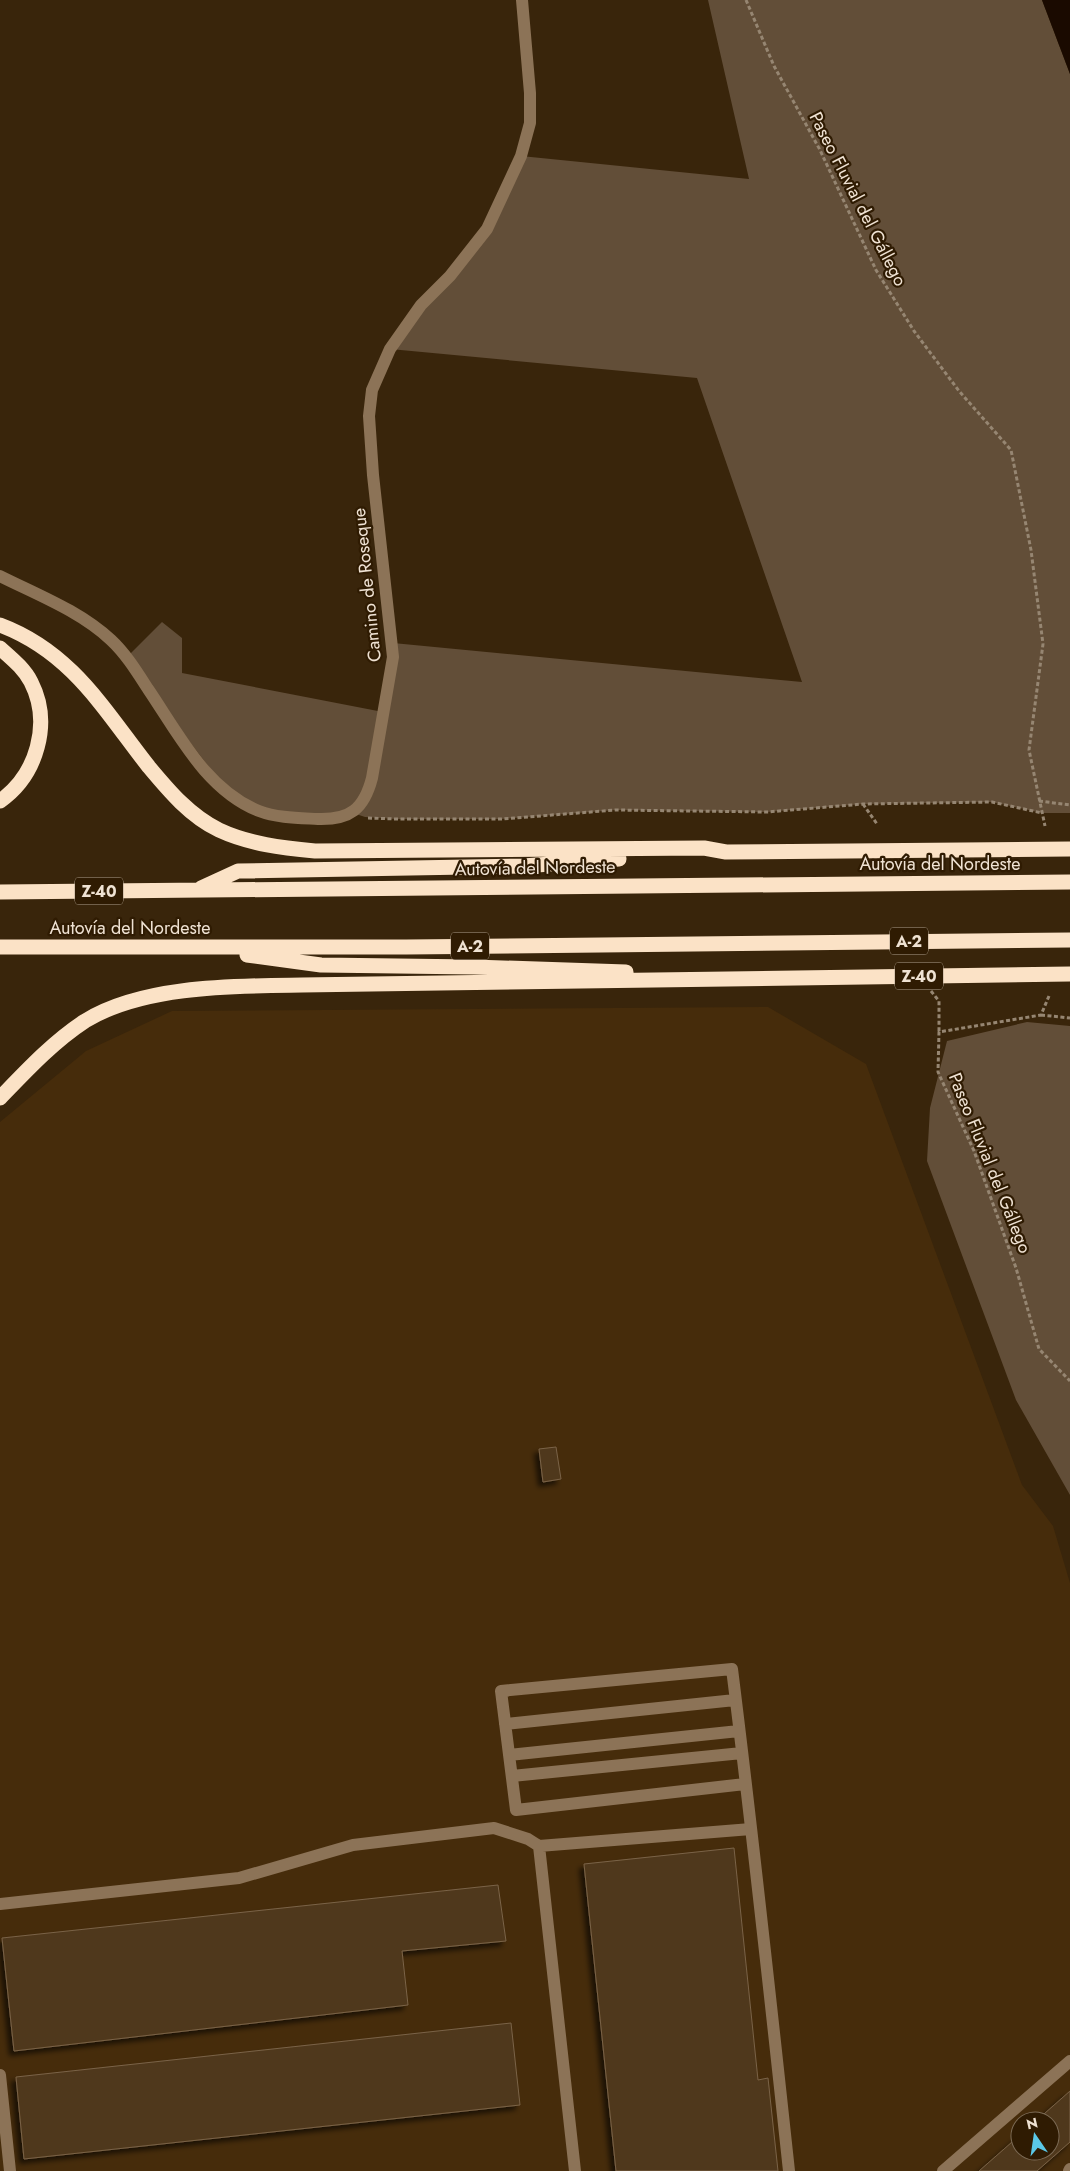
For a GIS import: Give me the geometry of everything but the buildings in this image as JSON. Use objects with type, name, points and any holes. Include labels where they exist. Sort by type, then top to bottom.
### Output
[{"type":"highway","points":[[0,625],[26,636],[58,657],[100,702],[174,797],[218,830],[239,838],[265,845],[315,851],[704,848],[726,852]]},
{"type":"highway","points":[[0,648],[30,681],[39,708],[41,725],[39,740],[28,771],[21,782],[0,801]]},
{"type":"highway","points":[[198,890],[238,871],[523,866],[602,859],[704,856],[726,852],[1070,849]]},
{"type":"highway","name":"Autovía del Nordeste","points":[[0,892],[1070,882]]},
{"type":"highway","name":"Autovía del Nordeste","points":[[0,947],[1070,940]]},
{"type":"highway","name":"Z-40","points":[[193,947],[321,965],[607,970],[692,979],[1070,974]]},
{"type":"highway","points":[[0,1098],[60,1039],[87,1020],[150,996],[244,986],[692,979]]},
{"type":"street","name":"Camino de Roseque","points":[[353,813],[363,803],[369,792],[393,657],[373,475],[369,416],[372,390],[395,342],[421,305],[450,276],[487,229],[521,156],[530,122],[530,93],[522,0]]},
{"type":"street","points":[[0,576],[72,612],[113,642],[138,673],[194,757],[212,777],[245,804],[260,811],[298,818],[341,818],[353,813]]},
{"type":"street","points":[[746,1784],[516,1810],[501,1691],[732,1669],[746,1784],[789,2171]]},
{"type":"street","points":[[505,1724],[736,1700]]},
{"type":"street","points":[[509,1755],[739,1731]]},
{"type":"street","points":[[512,1776],[742,1752]]},
{"type":"street","points":[[0,1904],[239,1878],[353,1845],[494,1828],[528,1839],[539,1846],[750,1829]]},
{"type":"street","points":[[539,1846],[575,2171]]},
{"type":"street","points":[[944,2171],[1070,2061]]},
{"type":"street","points":[[0,2075],[10,2171]]},
{"type":"path","name":"Paseo Fluvial del Gállego","points":[[746,0],[774,66],[820,150],[876,270],[914,331],[959,391],[1011,450],[1031,550],[1044,644],[1029,750],[1045,826]]},
{"type":"path","points":[[1039,801],[1070,805]]},
{"type":"path","points":[[353,813],[364,817],[396,820],[501,819],[616,810],[767,812],[863,804],[992,802],[1042,813]]},
{"type":"path","points":[[863,804],[878,824]]},
{"type":"path","name":"Paseo Fluvial del Gállego","points":[[927,985],[938,1001],[940,1032],[938,1072],[974,1151],[1010,1250],[1039,1349],[1070,1381]]},
{"type":"path","points":[[1041,1015],[1049,996]]},
{"type":"path","points":[[940,1032],[1041,1015],[1070,1018]]},
{"type":"shaded area","points":[[708,0],[1042,0],[1070,74],[1070,813],[1042,813],[992,802],[863,804],[767,812],[616,810],[501,819],[396,819],[365,817],[353,813],[273,814],[228,792],[126,658],[162,622],[182,638],[182,673],[383,712],[393,643],[802,682],[697,378],[390,349],[487,229],[521,156],[749,179]]},
{"type":"shaded area","points":[[1042,0],[1070,0],[1070,74]]},
{"type":"shaded area","points":[[768,1007],[866,1064],[1022,1485],[1053,1526],[1070,1583],[1070,2171],[0,2171],[0,1122],[86,1051],[172,1011]]},
{"type":"shaded area","points":[[1027,1022],[1070,1026],[1070,1495],[1016,1400],[927,1161],[930,1108],[947,1041]]}]
